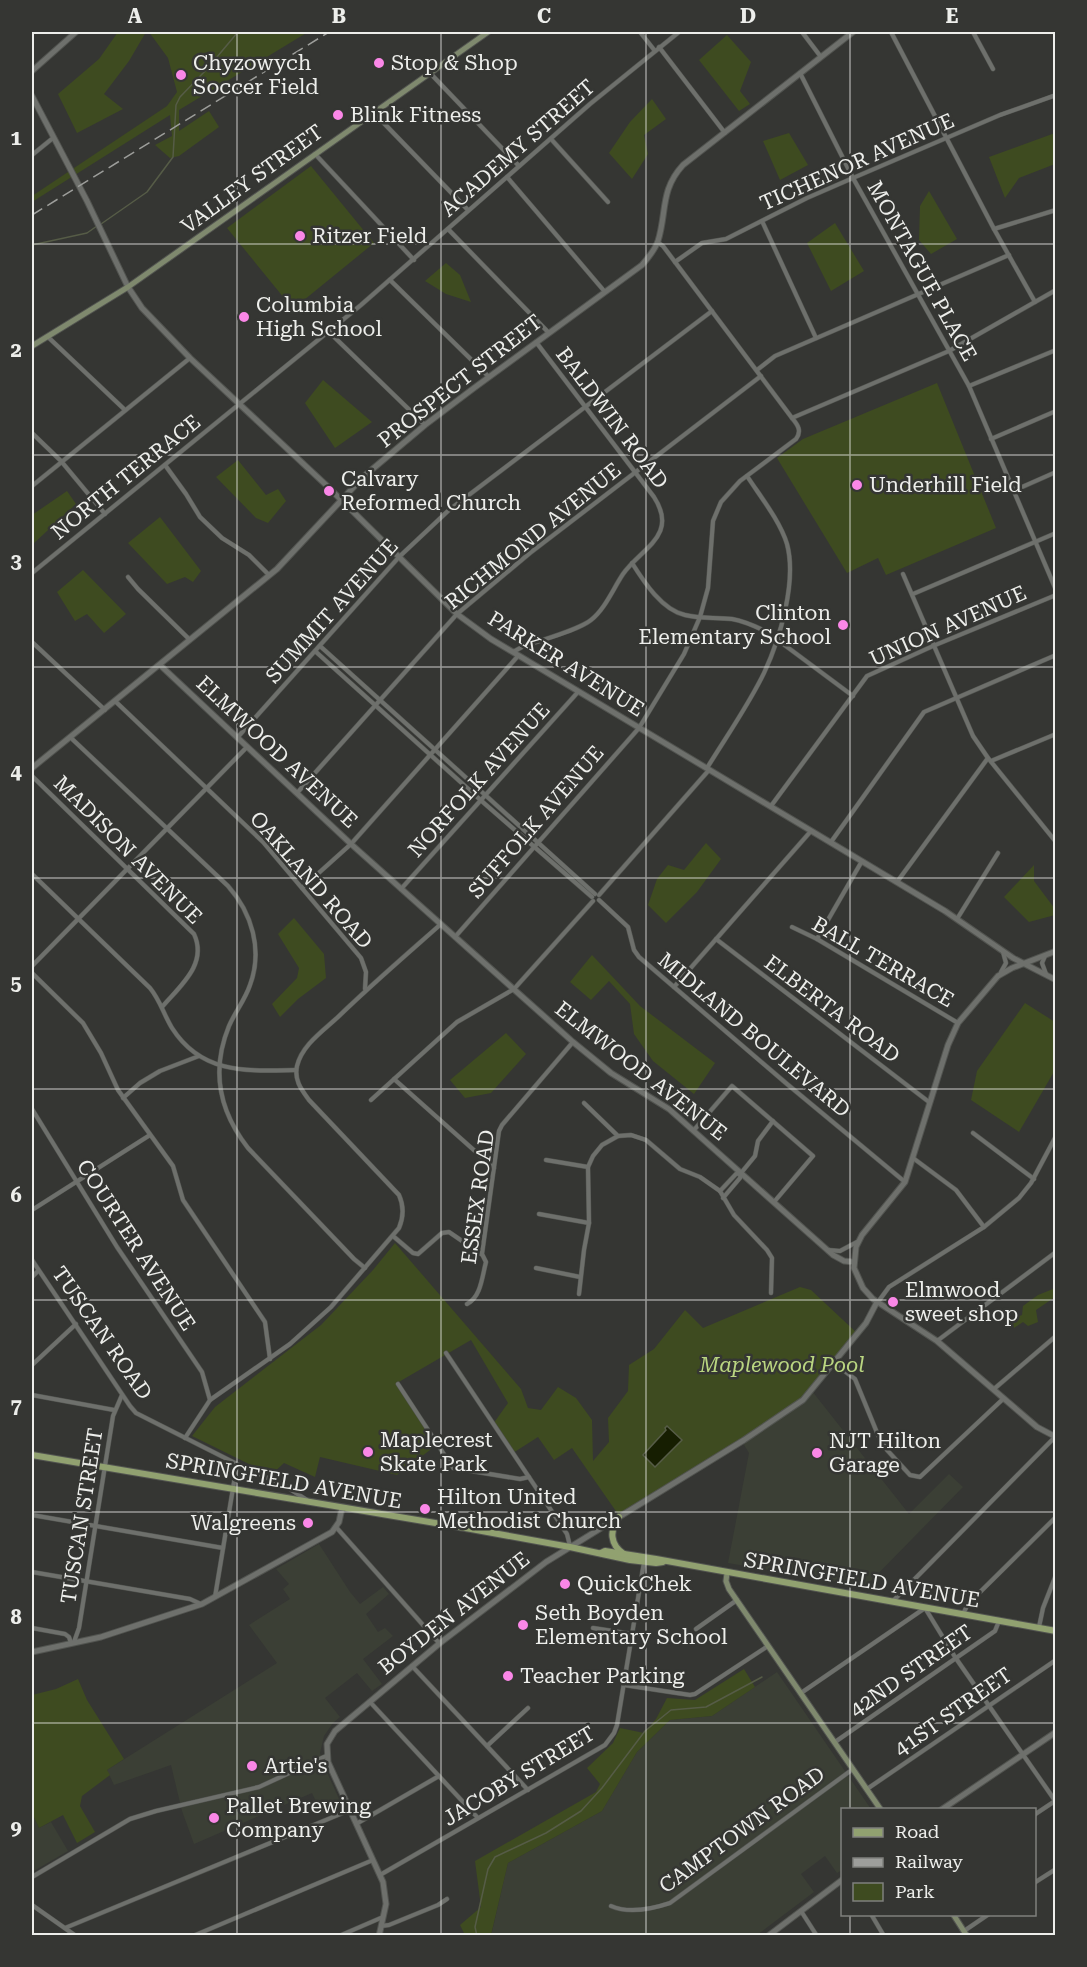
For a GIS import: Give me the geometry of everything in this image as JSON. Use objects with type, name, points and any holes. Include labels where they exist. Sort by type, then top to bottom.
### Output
[{"type":"main road","name":"VALLEY STREET","points":[[32,346],[128,287],[488,32]]},
{"type":"main road","name":"SPRINGFIELD AVENUE","points":[[32,1455],[570,1547],[601,1553],[604,1556],[644,1562],[663,1562]]},
{"type":"main road","points":[[619,1517],[613,1526],[613,1541],[621,1552],[630,1556]]},
{"type":"main road","name":"SPRINGFIELD AVENUE","points":[[601,1553],[605,1551],[1056,1631]]},
{"type":"main road","points":[[727,1573],[726,1581],[737,1600],[880,1808]]},
{"type":"main road","points":[[954,1916],[966,1933]]},
{"type":"street","points":[[32,71],[75,32]]},
{"type":"street","points":[[640,32],[655,51]]},
{"type":"street","name":"ACADEMY STREET","points":[[240,404],[414,260],[550,138],[679,32]]},
{"type":"street","points":[[802,32],[821,57]]},
{"type":"street","name":"PROSPECT STREET","points":[[32,768],[269,575],[363,477],[425,425],[642,265],[657,242],[673,176],[683,165],[853,32]]},
{"type":"street","points":[[891,32],[994,229],[1035,302]]},
{"type":"street","points":[[973,32],[993,69]]},
{"type":"street","points":[[660,47],[725,133]]},
{"type":"street","points":[[430,73],[519,166]]},
{"type":"street","name":"MONTAGUE PLACE","points":[[800,73],[853,178],[969,386],[1056,590]]},
{"type":"street","name":"TICHENOR AVENUE","points":[[675,262],[702,243],[726,239],[807,198],[1000,115],[1056,95]]},
{"type":"street","name":"PARKER AVENUE","points":[[32,96],[128,287],[142,308],[190,358],[341,500],[457,614],[491,639],[862,860],[957,919],[1003,951],[1056,980]]},
{"type":"street","points":[[374,113],[468,210]]},
{"type":"street","points":[[32,154],[53,138]]},
{"type":"street","points":[[550,138],[608,202]]},
{"type":"street","points":[[315,154],[414,260]]},
{"type":"street","points":[[507,177],[604,292]]},
{"type":"street","points":[[994,229],[1056,210]]},
{"type":"street","points":[[762,221],[816,338]]},
{"type":"street","points":[[448,230],[549,333]]},
{"type":"street","points":[[657,242],[663,246],[792,418],[949,351],[1056,290]]},
{"type":"street","points":[[757,370],[776,356],[1009,255]]},
{"type":"street","points":[[390,280],[489,377]]},
{"type":"street","name":"SUMMIT AVENUE","points":[[237,739],[399,557],[449,510],[712,311]]},
{"type":"street","points":[[328,331],[425,425]]},
{"type":"street","points":[[47,336],[125,410]]},
{"type":"street","name":"BALDWIN ROAD","points":[[516,654],[522,647],[583,625],[593,619],[632,563],[654,544],[661,520],[656,500],[536,342]]},
{"type":"street","points":[[969,386],[1056,350]]},
{"type":"street","points":[[32,486],[190,358]]},
{"type":"street","name":"RICHMOND AVENUE","points":[[296,793],[457,614],[530,553],[761,376]]},
{"type":"street","name":"NORTH TERRACE","points":[[32,573],[240,404]]},
{"type":"street","points":[[991,439],[1056,411]]},
{"type":"street","name":"SUFFOLK AVENUE","points":[[455,937],[639,728],[684,654],[700,617],[708,588],[713,521],[717,510],[727,494],[795,439],[799,433],[798,426],[792,418]]},
{"type":"street","points":[[32,433],[61,461],[105,514]]},
{"type":"street","points":[[165,465],[200,517],[222,538],[249,555],[269,575]]},
{"type":"street","points":[[1013,490],[1056,472]]},
{"type":"street","points":[[371,1100],[457,1022],[514,990],[708,770],[764,673],[786,603],[789,557],[782,532],[747,476]]},
{"type":"street","points":[[912,594],[1056,533]]},
{"type":"street","points":[[632,563],[665,604],[677,612],[742,621],[767,632],[853,696]]},
{"type":"street","points":[[903,574],[973,736],[989,760],[1056,843]]},
{"type":"street","points":[[128,577],[189,639]]},
{"type":"street","name":"UNION AVENUE","points":[[771,806],[867,676],[1056,595]]},
{"type":"street","points":[[32,642],[105,710]]},
{"type":"street","name":"MIDLAND BOULEVARD","points":[[320,646],[487,794],[628,927],[636,954],[905,1182]]},
{"type":"street","name":"MIDLAND BOULEVARD","points":[[315,651],[534,847],[596,897]]},
{"type":"street","points":[[302,888],[351,844],[516,654]]},
{"type":"street","points":[[831,842],[924,711],[1056,655]]},
{"type":"street","name":"ELMWOOD AVENUE","points":[[160,665],[351,844],[573,1041],[611,1073],[669,1109],[827,1250],[839,1258],[854,1262]]},
{"type":"street","name":"NORFOLK AVENUE","points":[[401,889],[578,692]]},
{"type":"street","name":"OAKLAND ROAD","points":[[115,701],[263,842],[362,958],[366,972],[365,990]]},
{"type":"street","points":[[897,882],[989,760],[1056,734]]},
{"type":"street","points":[[70,737],[234,894],[245,910],[255,937],[256,957],[253,976],[229,1027],[219,1065],[223,1102],[227,1115],[238,1136],[248,1148],[365,1268]]},
{"type":"street","points":[[32,966],[246,748]]},
{"type":"street","name":"MADISON AVENUE","points":[[32,776],[194,934],[198,946],[195,968],[162,1007]]},
{"type":"street","points":[[674,987],[811,830]]},
{"type":"street","points":[[957,919],[998,853]]},
{"type":"street","points":[[817,939],[862,860]]},
{"type":"street","points":[[32,874],[150,988],[174,1030],[199,1056],[219,1065],[250,1071],[296,1070]]},
{"type":"street","points":[[185,1438],[210,1400],[290,1344],[331,1307],[399,1228],[403,1215],[399,1195],[309,1100],[298,1084],[296,1070],[306,1048],[365,990],[441,924]]},
{"type":"street","name":"BALL TERRACE","points":[[792,927],[817,939],[958,1023]]},
{"type":"street","name":"ELBERTA ROAD","points":[[716,939],[929,1102]]},
{"type":"street","points":[[827,1250],[840,1251],[858,1241],[905,1182],[948,1045],[958,1023],[1004,969],[1006,963],[1003,951]]},
{"type":"street","points":[[998,976],[1056,951]]},
{"type":"street","points":[[1046,955],[1042,963],[1046,975]]},
{"type":"street","points":[[32,973],[83,1023],[123,1098],[173,1166],[183,1200],[265,1322],[270,1359]]},
{"type":"street","name":"ESSEX ROAD","points":[[467,1304],[472,1302],[478,1293],[486,1262],[482,1254],[501,1125],[573,1041]]},
{"type":"street","points":[[123,1098],[140,1083],[159,1071],[199,1056]]},
{"type":"street","points":[[394,1079],[495,1169]]},
{"type":"street","points":[[694,1130],[732,1086],[813,1156],[774,1202]]},
{"type":"street","points":[[584,1103],[618,1136]]},
{"type":"street","name":"COURTER AVENUE","points":[[32,1109],[117,1247],[202,1372],[210,1400]]},
{"type":"street","points":[[723,1198],[755,1156],[758,1141],[773,1121]]},
{"type":"street","points":[[973,1133],[1034,1179]]},
{"type":"street","points":[[32,1210],[150,1135]]},
{"type":"street","points":[[579,1294],[589,1223],[588,1167],[602,1145],[618,1136],[631,1135],[646,1140],[680,1169],[700,1177],[720,1191],[734,1215],[768,1250],[772,1258],[771,1293]]},
{"type":"street","points":[[878,1302],[889,1287],[984,1227],[1019,1198],[1034,1179],[1056,1136]]},
{"type":"street","points":[[913,1158],[956,1190],[984,1227]]},
{"type":"street","points":[[546,1160],[588,1167]]},
{"type":"street","points":[[720,1191],[735,1174],[741,1173]]},
{"type":"street","points":[[539,1214],[589,1223]]},
{"type":"street","points":[[393,1236],[413,1253],[418,1254],[442,1233],[449,1232],[482,1254]]},
{"type":"street","points":[[858,1241],[854,1262],[858,1278],[863,1287],[878,1302],[937,1341],[1037,1427],[1055,1437],[892,1602]]},
{"type":"street","points":[[937,1341],[1056,1252]]},
{"type":"street","name":"TUSCAN ROAD","points":[[32,1260],[122,1395],[143,1418],[285,1486],[310,1502]]},
{"type":"street","points":[[536,1268],[580,1277]]},
{"type":"street","points":[[32,1277],[38,1271]]},
{"type":"street","name":"BOYDEN AVENUE","points":[[326,1756],[327,1744],[334,1731],[440,1643],[516,1584],[559,1553],[744,1440],[803,1400],[834,1364],[878,1302]]},
{"type":"street","points":[[32,1365],[76,1324]]},
{"type":"street","points":[[993,1390],[1056,1336]]},
{"type":"street","points":[[446,1353],[567,1534],[570,1547]]},
{"type":"street","points":[[834,1364],[855,1379],[878,1435],[887,1450],[904,1469],[915,1477],[920,1477],[1003,1398]]},
{"type":"street","points":[[398,1384],[453,1468],[520,1479],[529,1477]]},
{"type":"street","points":[[32,1395],[114,1410]]},
{"type":"street","name":"TUSCAN STREET","points":[[73,1643],[79,1628],[114,1410],[122,1395]]},
{"type":"street","points":[[214,1598],[237,1464]]},
{"type":"street","points":[[32,1652],[105,1635],[202,1604],[309,1545],[336,1527],[342,1508]]},
{"type":"street","points":[[32,1515],[223,1548]]},
{"type":"street","points":[[962,1614],[968,1604],[1056,1517]]},
{"type":"street","points":[[336,1527],[440,1643]]},
{"type":"street","name":"JACOBY STREET","points":[[380,1875],[605,1745],[617,1725],[644,1562]]},
{"type":"street","points":[[32,1572],[190,1599],[202,1604]]},
{"type":"street","points":[[1039,1628],[1043,1608],[1056,1575]]},
{"type":"street","points":[[696,1629],[737,1600]]},
{"type":"street","points":[[801,1693],[925,1608],[955,1657],[1055,1802],[1036,1814]]},
{"type":"street","name":"42ND STREET","points":[[835,1742],[995,1631],[999,1621]]},
{"type":"street","points":[[32,1628],[65,1634],[73,1643]]},
{"type":"street","points":[[593,1628],[632,1634]]},
{"type":"street","points":[[624,1685],[695,1694],[768,1646]]},
{"type":"street","name":"41ST STREET","points":[[867,1790],[1056,1660]]},
{"type":"street","points":[[412,1666],[528,1790]]},
{"type":"street","points":[[369,1701],[478,1818]]},
{"type":"street","points":[[487,1746],[528,1708]]},
{"type":"street","points":[[944,1808],[1056,1732]]},
{"type":"street","points":[[32,1877],[130,1819],[259,1787],[326,1756],[380,1875],[386,1897],[379,1935]]},
{"type":"street","name":"CAMPTOWN ROAD","points":[[611,1906],[627,1911],[660,1907],[670,1903],[853,1769]]},
{"type":"street","points":[[356,1824],[439,1776]]},
{"type":"street","points":[[65,1928],[350,1810]]},
{"type":"street","points":[[193,1935],[373,1860]]},
{"type":"street","points":[[1036,1882],[1056,1869]]},
{"type":"street","points":[[768,1935],[841,1881]]},
{"type":"street","points":[[381,1926],[438,1905],[447,1899]]},
{"type":"street","points":[[32,1905],[76,1935]]},
{"type":"street","points":[[801,1911],[817,1935]]},
{"type":"street","points":[[872,1916],[884,1935]]},
{"type":"street","points":[[966,1933],[987,1916]]},
{"type":"street","points":[[339,1935],[383,1917]]},
{"type":"shaded area","name":"NJT Hilton Garage","points":[[812,1391],[909,1514],[949,1474],[963,1487],[865,1587],[728,1563],[749,1453],[741,1440]]},
{"type":"shaded area","points":[[667,1426],[682,1440],[655,1467],[643,1455]]},
{"type":"shaded area","points":[[319,1544],[360,1604],[383,1587],[389,1594],[366,1614],[378,1632],[385,1628],[393,1636],[363,1659],[382,1684],[372,1691],[357,1673],[325,1698],[340,1717],[324,1736],[320,1753],[341,1803],[340,1806],[322,1814],[312,1793],[194,1844],[182,1811],[171,1765],[114,1785],[107,1770],[277,1663],[249,1625],[290,1599],[283,1589],[289,1584],[276,1569]]},
{"type":"shaded area","points":[[777,1672],[870,1808],[841,1808],[841,1871],[837,1873],[825,1856],[801,1874],[814,1892],[757,1935],[491,1936],[508,1863],[602,1811],[637,1752],[670,1720],[712,1716]]},
{"type":"shaded area","points":[[33,1815],[39,1828],[51,1822],[68,1851],[32,1872]]},
{"type":"green space","points":[[118,32],[146,32],[129,61],[104,94],[123,109],[77,133],[58,94],[99,59]]},
{"type":"green space","points":[[149,32],[308,32],[179,110],[179,131],[209,111],[219,127],[179,156],[170,158],[155,145],[172,136],[170,115],[32,202],[32,196],[167,106],[177,92],[168,58]]},
{"type":"green space","points":[[727,35],[751,62],[740,91],[750,104],[739,111],[699,60]]},
{"type":"green space","points":[[652,99],[666,119],[644,135],[648,154],[632,179],[609,153],[630,122]]},
{"type":"green space","points":[[789,133],[808,165],[780,180],[763,141]]},
{"type":"green space","points":[[1055,133],[1055,164],[1019,178],[1005,198],[989,157]]},
{"type":"green space","name":"Ritzer Field","points":[[311,166],[374,243],[293,309],[227,228]]},
{"type":"green space","points":[[929,191],[957,239],[931,254],[919,240],[920,206]]},
{"type":"green space","points":[[835,223],[864,271],[831,291],[807,243]]},
{"type":"green space","points":[[446,263],[460,275],[471,302],[446,294],[425,281]]},
{"type":"green space","points":[[323,380],[372,422],[335,448],[305,403]]},
{"type":"green space","points":[[937,383],[996,528],[886,575],[878,558],[847,573],[777,458],[803,439]]},
{"type":"green space","points":[[238,460],[266,495],[278,489],[286,501],[268,523],[256,518],[216,477]]},
{"type":"green space","points":[[67,491],[76,504],[32,545],[32,515]]},
{"type":"green space","points":[[160,517],[201,571],[193,582],[185,577],[167,584],[128,543]]},
{"type":"green space","points":[[83,570],[126,614],[104,633],[87,614],[75,621],[57,592]]},
{"type":"green space","points":[[706,843],[721,859],[697,892],[666,923],[648,905],[657,879],[668,865],[684,870]]},
{"type":"green space","points":[[1034,865],[1034,881],[1055,909],[1055,915],[1029,922],[1004,897]]},
{"type":"green space","points":[[294,918],[324,954],[326,978],[298,999],[280,1017],[272,1004],[297,978],[299,968],[278,934]]},
{"type":"green space","points":[[592,955],[640,1006],[715,1063],[694,1094],[653,1061],[634,1034],[630,1004],[609,981],[591,1000],[570,982]]},
{"type":"green space","points":[[1025,1003],[1055,1022],[1055,1070],[1019,1132],[971,1100],[977,1071]]},
{"type":"green space","points":[[506,1033],[526,1054],[491,1093],[465,1098],[450,1080]]},
{"type":"green space","name":"Maplewood Pool","points":[[395,1243],[521,1389],[528,1408],[541,1410],[558,1387],[576,1398],[592,1420],[593,1461],[609,1442],[608,1418],[628,1391],[629,1365],[654,1349],[685,1310],[703,1328],[800,1287],[811,1290],[858,1334],[812,1391],[741,1440],[620,1517],[572,1448],[554,1460],[538,1437],[513,1453],[493,1424],[508,1403],[471,1340],[397,1383],[438,1444],[397,1475],[320,1457],[315,1477],[284,1463],[271,1475],[192,1436],[215,1407],[321,1325]]},
{"type":"green space","points":[[1053,1289],[1055,1297],[1036,1310],[1038,1322],[1028,1326],[1023,1322],[1014,1328],[1012,1319],[1022,1315],[1023,1306],[1038,1295]]},
{"type":"green space","points":[[744,1669],[755,1687],[712,1716],[670,1720],[637,1752],[602,1811],[508,1863],[491,1935],[465,1935],[460,1925],[481,1907],[475,1861],[596,1792],[600,1784],[587,1768],[613,1743],[620,1728],[644,1733],[656,1719],[667,1698],[695,1700]]},
{"type":"green space","points":[[78,1679],[87,1700],[124,1759],[107,1770],[110,1775],[82,1796],[80,1806],[95,1832],[77,1843],[63,1815],[39,1828],[32,1813],[32,1695],[56,1689]]},
{"type":"waterway","points":[[101,224],[147,192],[173,157],[176,105],[180,97],[238,32]]},
{"type":"waterway","points":[[32,245],[87,233],[97,226]]},
{"type":"waterway","points":[[477,1936],[475,1927],[488,1869],[495,1857],[546,1833],[581,1811],[602,1788],[645,1731],[671,1710],[706,1707],[762,1677]]},
{"type":"railway","points":[[32,215],[329,32]]},
{"type":"place","name":"Stop & Shop","points":[[379,63]]},
{"type":"place","name":"Chyzowych Soccer Field","points":[[181,75]]},
{"type":"place","name":"Blink Fitness","points":[[338,115]]},
{"type":"place","name":"Ritzer Field","points":[[300,236]]},
{"type":"place","name":"Columbia High School","points":[[244,317]]},
{"type":"place","name":"Underhill Field","points":[[857,485]]},
{"type":"place","name":"Calvary Reformed Church","points":[[329,491]]},
{"type":"place","name":"Clinton Elementary School","points":[[843,625]]},
{"type":"place","name":"Elmwood sweet shop","points":[[893,1302]]},
{"type":"place","name":"Maplecrest Skate Park","points":[[368,1452]]},
{"type":"place","name":"NJT Hilton Garage","points":[[817,1453]]},
{"type":"place","name":"Hilton United Methodist Church","points":[[425,1509]]},
{"type":"place","name":"Walgreens","points":[[308,1523]]},
{"type":"place","name":"QuickChek","points":[[565,1584]]},
{"type":"place","name":"Seth Boyden Elementary School","points":[[523,1625]]},
{"type":"place","name":"Teacher Parking","points":[[508,1676]]},
{"type":"place","name":"Artie's","points":[[252,1766]]},
{"type":"place","name":"Pallet Brewing Company","points":[[214,1818]]}]
